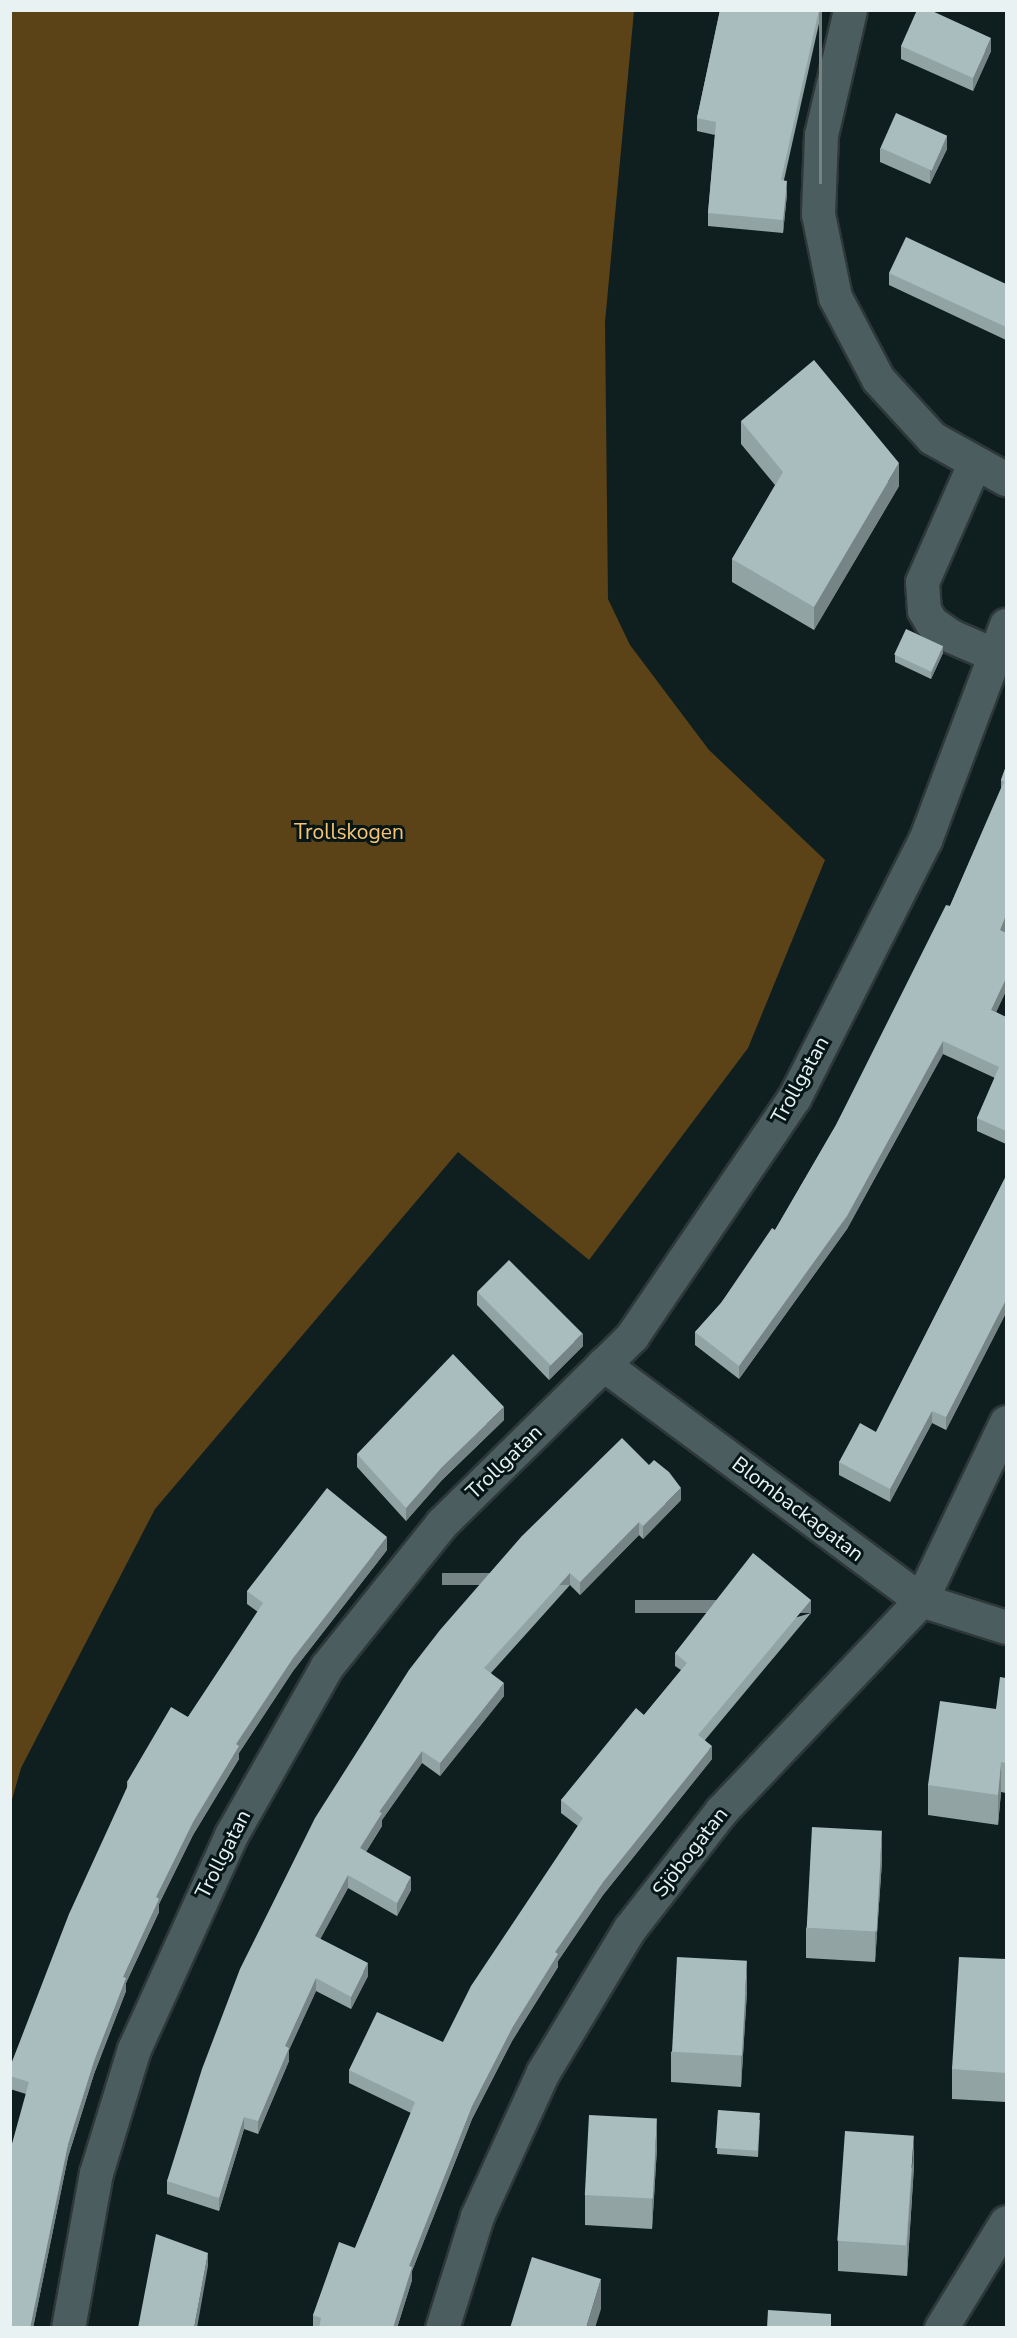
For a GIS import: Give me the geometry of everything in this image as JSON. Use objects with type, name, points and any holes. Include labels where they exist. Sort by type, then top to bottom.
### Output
[{"type":"street","points":[[850,10],[821,135],[818,214],[835,297],[878,379],[932,438],[974,464],[1006,479]]},
{"type":"street","points":[[974,464],[922,582],[924,610],[931,622],[951,636],[995,655]]},
{"type":"street","name":"Trollgatan","points":[[68,2328],[96,2173],[134,2049],[231,1835],[327,1666],[442,1523],[632,1336],[794,1098],[925,840],[1006,625]]},
{"type":"street","name":"Blombackagatan","points":[[603,1364],[921,1600],[1006,1627]]},
{"type":"street","name":"Sjöbogatan","points":[[442,2328],[477,2216],[543,2072],[630,1929],[721,1811],[921,1600],[1006,1422]]},
{"type":"street","points":[[941,2328],[1006,2222]]},
{"type":"green space","name":"Trollskogen","points":[[11,10],[634,11],[605,322],[608,599],[630,645],[709,750],[825,860],[748,1048],[589,1260],[458,1152],[155,1509],[21,1768],[11,1803]]},
{"type":"building","points":[[720,10],[819,10],[781,180],[787,181],[783,220],[708,213],[716,122],[697,118]]},
{"type":"building","points":[[917,10],[930,10],[991,38],[973,78],[901,46]]},
{"type":"building","points":[[896,113],[947,136],[932,170],[881,148]]},
{"type":"building","points":[[906,237],[1006,284],[1006,327],[889,273]]},
{"type":"building","points":[[814,360],[899,463],[814,607],[732,559],[783,472],[741,421]]},
{"type":"building","points":[[906,629],[943,646],[931,672],[894,654]]},
{"type":"building","points":[[1006,766],[1006,915],[1000,930],[1006,933],[1006,978],[991,1010],[1006,1017],[1006,1131],[977,1118],[999,1067],[943,1041],[847,1216],[739,1366],[695,1332],[721,1303],[772,1228],[775,1230],[836,1125],[946,905],[950,906],[1004,782],[1001,780]]},
{"type":"building","points":[[1006,1176],[1006,1300],[946,1417],[932,1411],[890,1489],[839,1462],[860,1423],[876,1432]]},
{"type":"building","points":[[509,1260],[583,1334],[551,1365],[477,1292]]},
{"type":"building","points":[[453,1354],[504,1407],[442,1467],[406,1508],[357,1454]]},
{"type":"building","points":[[622,1438],[649,1465],[654,1460],[669,1472],[681,1488],[643,1526],[639,1522],[580,1582],[570,1573],[484,1668],[504,1683],[440,1763],[422,1751],[379,1812],[382,1813],[360,1848],[411,1877],[397,1903],[348,1875],[315,1936],[368,1963],[351,1997],[316,1978],[285,2046],[289,2048],[258,2121],[244,2117],[219,2198],[167,2181],[202,2069],[240,1969],[315,1818],[409,1670],[440,1630],[522,1536]]},
{"type":"building","points":[[327,1488],[387,1537],[293,1658],[236,1744],[239,1746],[193,1822],[156,1897],[159,1899],[123,1977],[126,1978],[94,2061],[68,2144],[30,2328],[10,2328],[10,2151],[29,2082],[10,2076],[10,2067],[69,1914],[129,1783],[127,1782],[171,1707],[188,1717],[263,1603],[247,1591]]},
{"type":"building","points":[[753,1553],[811,1600],[698,1735],[712,1746],[603,1882],[555,1952],[558,1954],[512,2028],[472,2106],[409,2266],[412,2267],[393,2328],[319,2328],[321,2318],[313,2315],[339,2242],[355,2248],[415,2102],[349,2070],[377,2012],[443,2042],[471,1986],[583,1818],[561,1800],[636,1708],[644,1715],[687,1663],[675,1653]]},
{"type":"building","points":[[1000,1677],[1006,1678],[1006,1763],[1001,1762],[998,1795],[928,1785],[940,1701],[996,1709]]},
{"type":"building","points":[[812,1827],[882,1831],[877,1932],[807,1928]]},
{"type":"building","points":[[677,1957],[747,1961],[742,2056],[672,2052]]},
{"type":"building","points":[[959,1957],[1006,1959],[1006,2073],[952,2069]]},
{"type":"building","points":[[718,2110],[760,2113],[757,2151],[715,2148]]},
{"type":"building","points":[[589,2115],[657,2119],[653,2198],[585,2195]]},
{"type":"building","points":[[845,2131],[914,2136],[906,2246],[837,2241]]},
{"type":"building","points":[[156,2234],[208,2253],[194,2328],[138,2328]]},
{"type":"building","points":[[532,2257],[601,2279],[586,2328],[510,2328]]},
{"type":"building","points":[[768,2310],[831,2314],[831,2328],[767,2328]]}]
